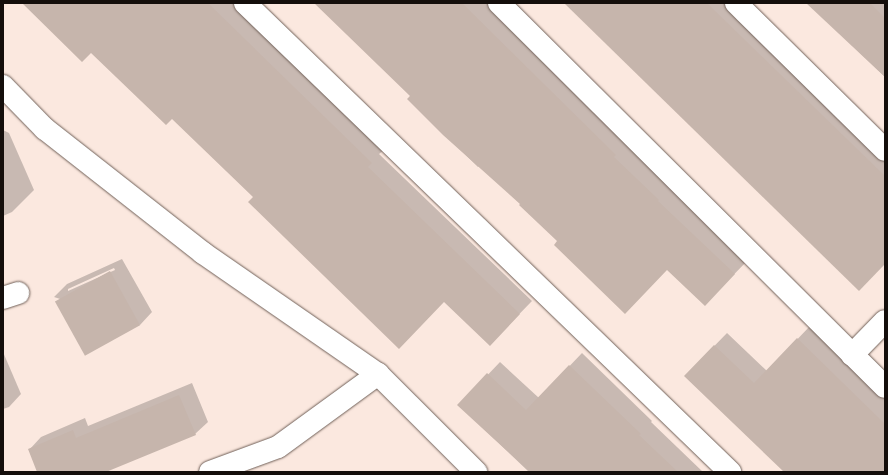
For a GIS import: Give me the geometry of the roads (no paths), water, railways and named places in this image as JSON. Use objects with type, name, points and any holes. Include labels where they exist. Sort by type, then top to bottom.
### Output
[{"type":"street","points":[[245,3],[730,472]]},
{"type":"street","points":[[499,3],[885,387]]},
{"type":"street","points":[[736,3],[885,150]]},
{"type":"street","points":[[3,86],[45,129],[203,253],[378,374],[476,472]]},
{"type":"street","points":[[852,355],[885,321]]},
{"type":"street","points":[[210,472],[278,447],[378,374]]}]
